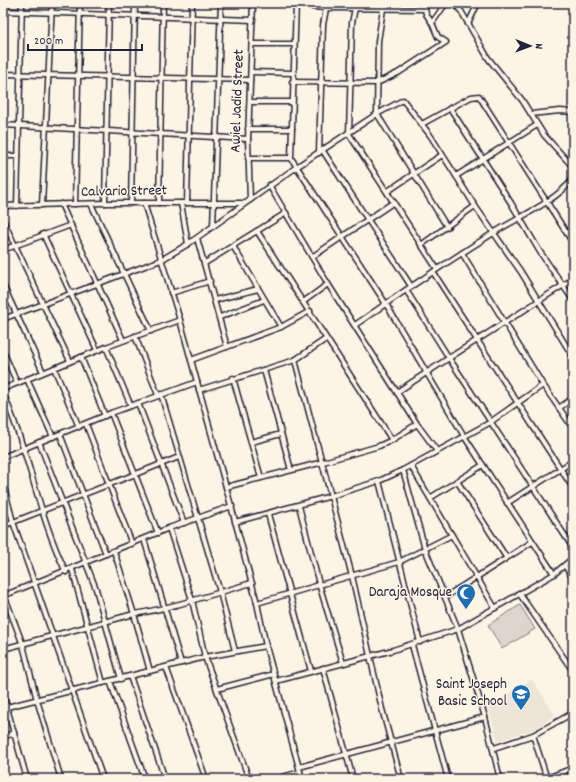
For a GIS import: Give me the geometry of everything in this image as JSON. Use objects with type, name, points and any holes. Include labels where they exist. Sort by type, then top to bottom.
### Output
[{"type":"street","points":[[17,206],[22,3]]},
{"type":"street","points":[[42,205],[52,3]]},
{"type":"street","points":[[75,204],[80,3]]},
{"type":"street","points":[[105,203],[105,131],[109,3]]},
{"type":"street","points":[[131,203],[135,3]]},
{"type":"street","points":[[159,203],[163,3]]},
{"type":"street","points":[[187,203],[192,3]]},
{"type":"street","points":[[213,226],[222,3]]},
{"type":"street","name":"Awiel Jadid Street","points":[[250,200],[248,129],[253,44],[253,3]]},
{"type":"street","points":[[296,3],[292,82],[291,158],[298,166],[386,304],[464,436],[554,574]]},
{"type":"street","points":[[304,3],[312,7],[325,8],[355,5],[383,8],[425,9]]},
{"type":"street","points":[[326,3],[322,82],[321,152],[411,286]]},
{"type":"street","points":[[384,3],[378,41],[377,114],[447,226]]},
{"type":"street","points":[[292,82],[377,83],[398,72],[446,42],[438,37],[425,9],[424,3]]},
{"type":"street","points":[[432,23],[446,3]]},
{"type":"street","points":[[454,3],[462,11],[488,58],[522,100],[544,135],[573,167]]},
{"type":"street","points":[[468,24],[478,3]]},
{"type":"street","points":[[355,5],[352,23],[349,82],[349,134],[388,191],[437,269]]},
{"type":"street","points":[[3,11],[108,14],[163,18],[253,20]]},
{"type":"street","points":[[253,44],[294,44]]},
{"type":"street","points":[[251,72],[293,73]]},
{"type":"street","points":[[3,74],[219,78],[250,80]]},
{"type":"street","points":[[422,124],[471,97],[479,96],[510,142],[573,243]]},
{"type":"street","points":[[3,319],[161,260],[197,238],[270,185],[377,114],[397,102],[405,100],[494,233],[573,357]]},
{"type":"street","points":[[250,102],[292,102]]},
{"type":"street","points":[[450,108],[483,159],[518,218],[573,300]]},
{"type":"street","points":[[531,114],[560,111],[573,112]]},
{"type":"street","points":[[3,125],[248,138]]},
{"type":"street","points":[[456,176],[537,125]]},
{"type":"street","points":[[248,129],[292,129]]},
{"type":"street","points":[[388,191],[442,155]]},
{"type":"street","points":[[3,156],[18,156]]},
{"type":"street","points":[[248,158],[291,158]]},
{"type":"street","points":[[355,325],[437,269],[546,201],[567,187],[573,180]]},
{"type":"street","points":[[270,185],[328,284],[417,424],[437,451]]},
{"type":"street","points":[[312,257],[394,202]]},
{"type":"street","name":"Calvario Street","points":[[3,206],[105,203],[245,203]]},
{"type":"street","points":[[144,203],[180,320],[232,506],[257,603],[266,646],[302,779]]},
{"type":"street","points":[[181,203],[188,244]]},
{"type":"street","points":[[61,204],[123,340]]},
{"type":"street","points":[[91,204],[150,330]]},
{"type":"street","points":[[421,245],[475,206]]},
{"type":"street","points":[[205,263],[286,213]]},
{"type":"street","points":[[3,220],[70,361]]},
{"type":"street","points":[[3,250],[42,234],[71,225]]},
{"type":"street","points":[[257,231],[392,440]]},
{"type":"street","points":[[42,234],[97,350]]},
{"type":"street","points":[[197,238],[227,347]]},
{"type":"street","points":[[233,246],[281,327]]},
{"type":"street","points":[[462,253],[543,384],[573,428]]},
{"type":"street","points":[[433,272],[476,341],[573,488]]},
{"type":"street","points":[[397,392],[573,279]]},
{"type":"street","points":[[171,293],[210,281]]},
{"type":"street","points":[[303,302],[328,284]]},
{"type":"street","points":[[3,285],[43,372]]},
{"type":"street","points":[[215,300],[258,289]]},
{"type":"street","points":[[406,290],[489,423],[533,486],[573,548]]},
{"type":"street","points":[[220,318],[264,300]]},
{"type":"street","points":[[191,360],[281,327],[310,311]]},
{"type":"street","points":[[3,389],[97,350],[180,320]]},
{"type":"street","points":[[135,336],[159,395],[179,456],[220,592],[235,651]]},
{"type":"street","points":[[199,390],[296,360],[326,339]]},
{"type":"street","points":[[106,347],[131,406]]},
{"type":"street","points":[[3,351],[17,383]]},
{"type":"street","points":[[81,357],[105,416]]},
{"type":"street","points":[[296,360],[352,576],[369,657],[401,779]]},
{"type":"street","points":[[54,368],[80,427]]},
{"type":"street","points":[[264,370],[291,470]]},
{"type":"street","points":[[234,378],[261,478]]},
{"type":"street","points":[[27,379],[53,437]]},
{"type":"street","points":[[3,457],[80,427],[111,413],[197,382]]},
{"type":"street","points":[[235,522],[298,506],[379,481],[411,466],[489,423],[543,384]]},
{"type":"street","points":[[3,393],[25,448],[52,544],[66,572]]},
{"type":"street","points":[[559,408],[573,398]]},
{"type":"street","points":[[138,403],[184,523]]},
{"type":"street","points":[[111,413],[158,533]]},
{"type":"street","points":[[86,424],[132,544]]},
{"type":"street","points":[[226,487],[323,462],[392,440],[417,424]]},
{"type":"street","points":[[60,434],[106,554]]},
{"type":"street","points":[[251,442],[281,434]]},
{"type":"street","points":[[39,442],[86,562],[121,679]]},
{"type":"street","points":[[3,526],[42,509],[109,485],[179,456]]},
{"type":"street","points":[[507,503],[573,461]]},
{"type":"street","points":[[430,498],[483,464]]},
{"type":"street","points":[[411,466],[495,608]]},
{"type":"street","points":[[403,470],[425,550],[446,597],[458,629],[494,748],[500,779]]},
{"type":"street","points":[[379,481],[420,642]]},
{"type":"street","points":[[457,481],[506,557]]},
{"type":"street","points":[[3,483],[13,522],[103,779]]},
{"type":"street","points":[[61,779],[37,700],[23,645],[3,595],[66,572],[86,562],[169,528],[232,506]]},
{"type":"street","points":[[298,506],[319,584],[343,663]]},
{"type":"street","points":[[268,514],[311,671]]},
{"type":"street","points":[[169,528],[192,600],[206,657],[249,779]]},
{"type":"street","points":[[257,603],[399,562],[452,535]]},
{"type":"street","points":[[144,539],[181,663]]},
{"type":"street","points":[[446,597],[477,578],[506,557],[532,542]]},
{"type":"street","points":[[114,551],[150,671]]},
{"type":"street","points":[[276,681],[412,645],[458,629],[554,574],[573,558]]},
{"type":"street","points":[[565,566],[573,578]]},
{"type":"street","points":[[72,569],[103,683]]},
{"type":"street","points":[[3,649],[88,628],[134,614],[166,609],[252,583]]},
{"type":"street","points":[[519,593],[573,671]]},
{"type":"street","points":[[412,645],[448,779]]},
{"type":"street","points":[[5,707],[206,657],[266,646]]},
{"type":"street","points":[[166,667],[206,779]]},
{"type":"street","points":[[323,668],[353,779]]},
{"type":"street","points":[[217,689],[274,674]]},
{"type":"street","points":[[130,676],[165,779]]},
{"type":"street","points":[[110,681],[145,779]]},
{"type":"street","points":[[3,694],[5,707],[27,779]]},
{"type":"street","points":[[494,748],[533,735],[573,713]]},
{"type":"street","points":[[299,767],[485,717]]},
{"type":"street","points":[[3,737],[14,733]]},
{"type":"street","points":[[533,735],[547,779],[573,768]]},
{"type":"street","points":[[275,779],[300,772]]},
{"type":"shaded area","points":[[520,605],[535,629],[502,649],[488,625]]},
{"type":"shaded area","name":"Saint Joseph Basic School","points":[[532,679],[555,715],[535,729],[498,741],[488,707]]},
{"type":"place","name":"Daraja Mosque","points":[[466,610]]},
{"type":"place","name":"Saint Joseph Basic School","points":[[521,711]]}]
